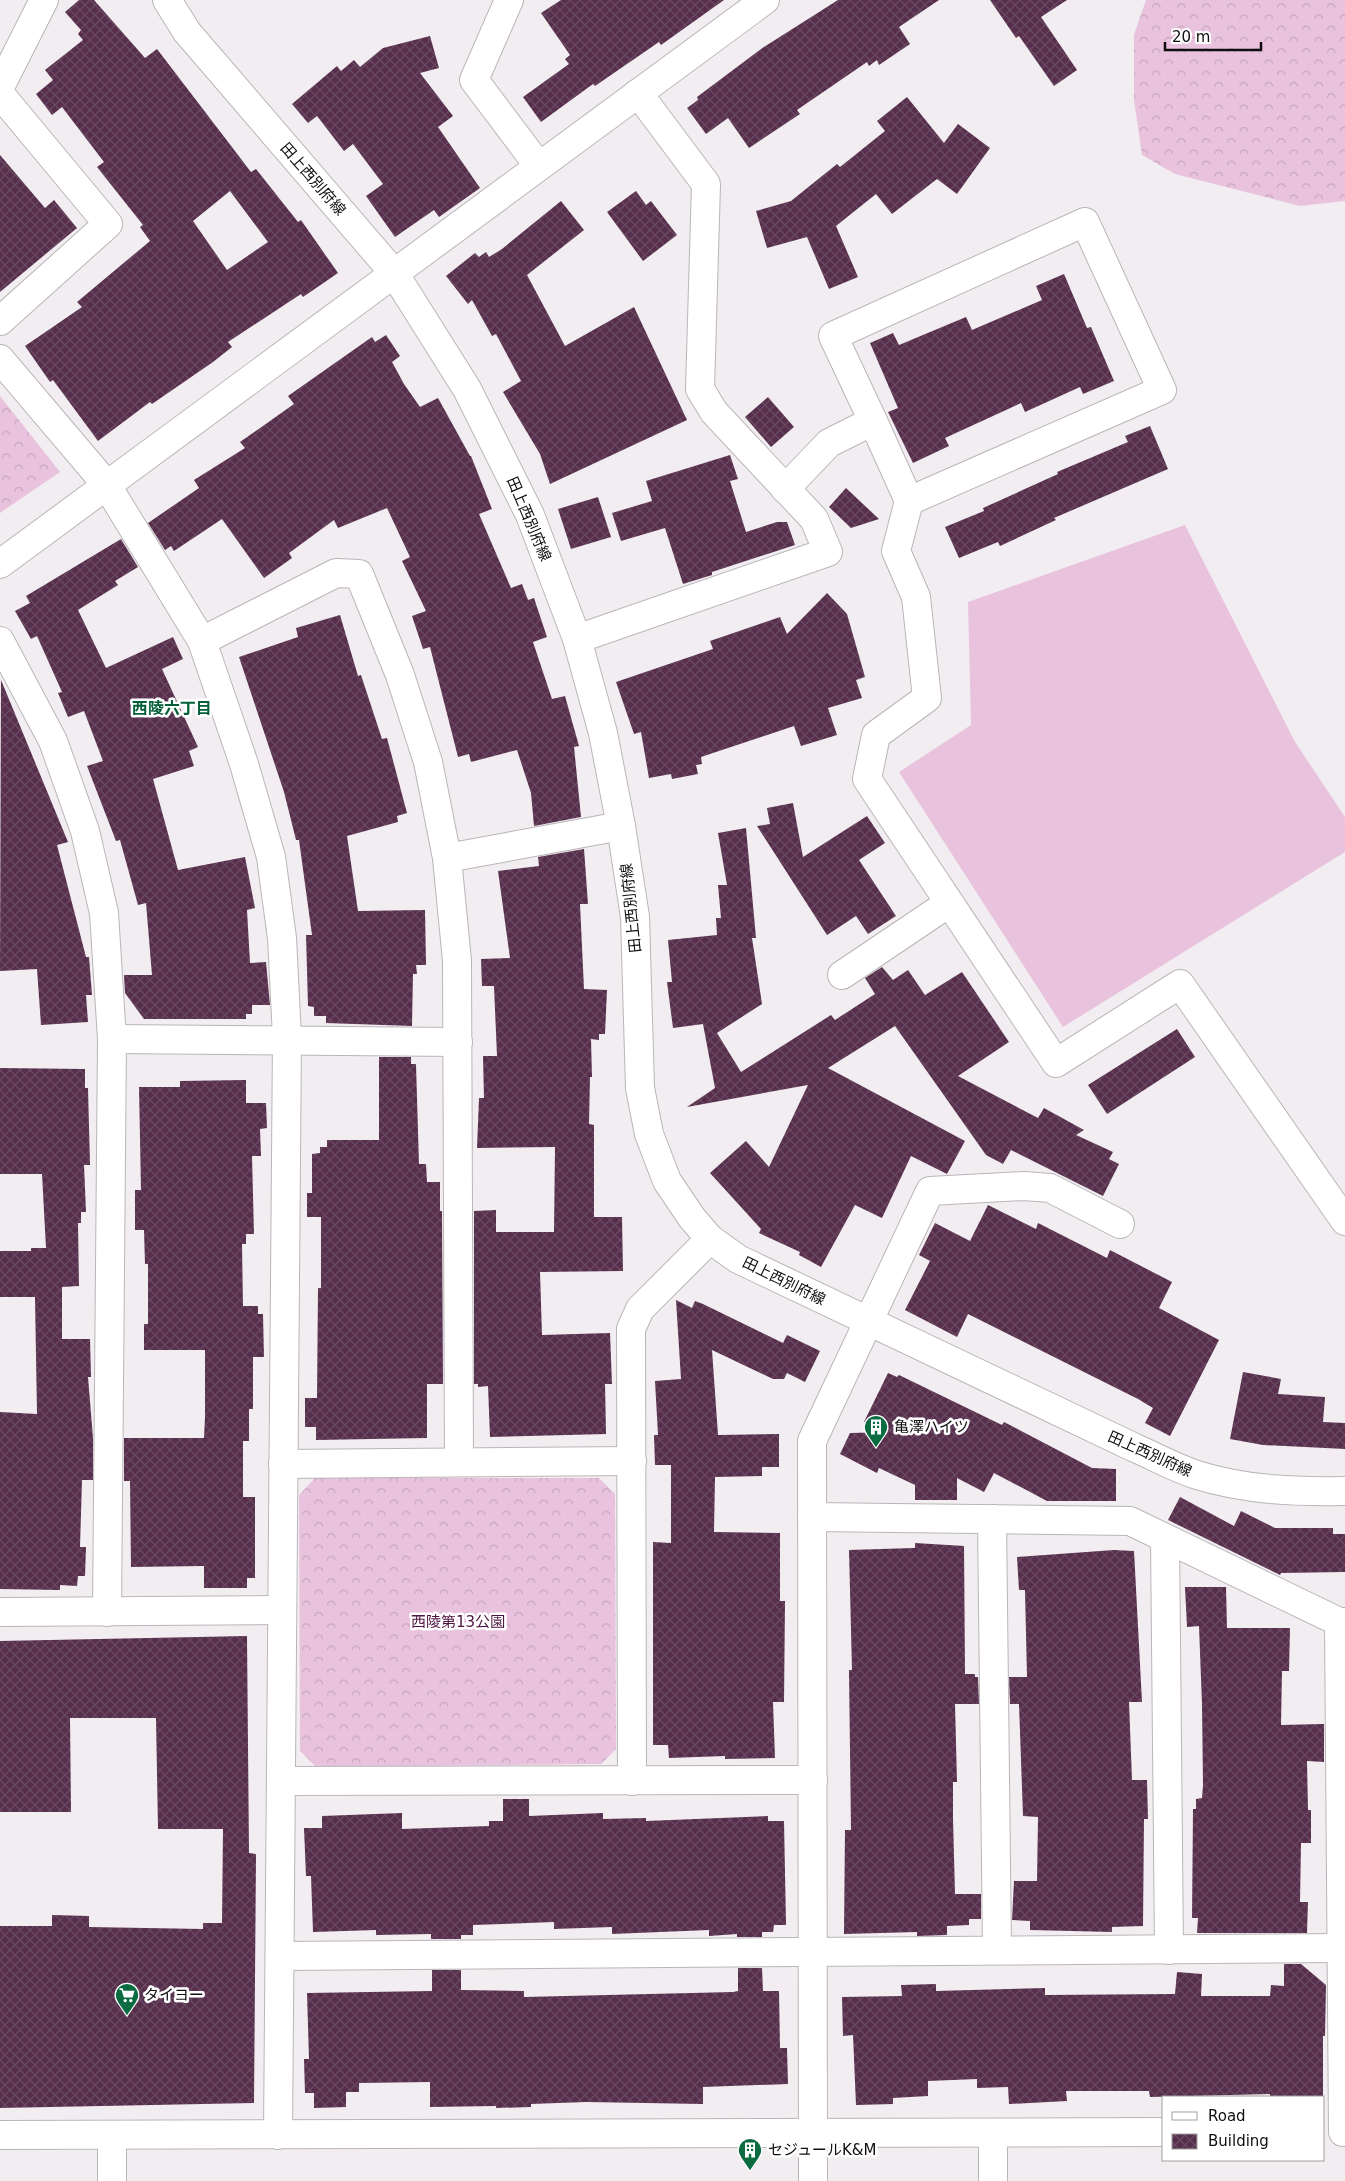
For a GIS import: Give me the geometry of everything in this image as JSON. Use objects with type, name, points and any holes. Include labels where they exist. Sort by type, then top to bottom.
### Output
[{"type":"street","points":[[0,87],[44,0]]},
{"type":"street","name":"田上西別府線","points":[[167,0],[187,32],[394,273],[467,389],[530,516],[577,640],[603,732],[622,826],[634,917],[640,1088],[649,1134],[668,1181],[692,1218],[710,1239],[738,1259],[1133,1447],[1196,1475],[1257,1488],[1296,1492],[1345,1491]]},
{"type":"street","points":[[509,0],[474,80],[538,165]]},
{"type":"street","points":[[0,564],[538,165],[765,0]]},
{"type":"street","points":[[577,640],[828,552],[814,519],[714,412],[700,389],[706,184],[638,93]]},
{"type":"street","points":[[0,94],[108,224],[0,321]]},
{"type":"street","points":[[909,501],[1162,390],[1085,222],[833,336],[909,501],[896,551],[916,597],[928,698],[876,735],[867,779],[1056,1063],[1180,984],[1345,1221]]},
{"type":"street","points":[[0,359],[106,484],[202,641],[244,764],[271,857],[282,938],[287,1040],[278,2135]]},
{"type":"street","points":[[785,489],[829,443],[873,421]]},
{"type":"street","points":[[202,641],[336,573],[359,574],[400,675],[428,762],[447,858],[457,961],[459,1462]]},
{"type":"street","points":[[0,641],[53,740],[85,831],[104,913],[112,1039],[107,1612]]},
{"type":"street","points":[[447,858],[622,826]]},
{"type":"street","points":[[842,975],[949,903]]},
{"type":"street","points":[[112,1039],[458,1042]]},
{"type":"street","points":[[813,2181],[812,1441],[930,1191],[1024,1186],[1050,1188],[1120,1224]]},
{"type":"street","points":[[632,1781],[632,1328],[640,1309],[710,1239]]},
{"type":"street","points":[[283,1464],[632,1460]]},
{"type":"street","points":[[812,1517],[1130,1521],[1342,1622],[1342,1948],[1337,2132]]},
{"type":"street","points":[[992,1519],[997,1950]]},
{"type":"street","points":[[1165,1538],[1169,1950]]},
{"type":"street","points":[[0,1612],[282,1610]]},
{"type":"street","points":[[281,1781],[813,1780]]},
{"type":"street","points":[[280,1956],[1342,1948]]},
{"type":"street","points":[[0,2135],[1162,2132]]},
{"type":"street","points":[[993,2133],[993,2181]]},
{"type":"street","points":[[112,2135],[112,2181]]},
{"type":"green space","points":[[1146,0],[1345,0],[1345,201],[1300,206],[1175,174],[1142,155],[1134,100],[1134,35]]},
{"type":"green space","points":[[0,396],[60,472],[0,513]]},
{"type":"green space","points":[[1185,525],[1295,742],[1345,817],[1345,852],[1063,1027],[899,772],[971,725],[968,602]]},
{"type":"green space","name":"西陵第13公園","points":[[315,1478],[599,1478],[615,1494],[616,1749],[601,1764],[316,1767],[300,1751],[299,1495]]},
{"type":"building","points":[[79,0],[94,0],[145,58],[157,49],[251,172],[256,169],[298,222],[301,220],[338,273],[303,297],[301,294],[228,342],[232,347],[213,362],[152,404],[150,402],[98,441],[53,380],[50,382],[25,346],[82,307],[77,302],[150,241],[140,227],[143,225],[97,167],[104,162],[62,107],[52,115],[36,94],[53,80],[45,70],[83,40],[78,34],[81,30],[65,12]],"holes":[[[230,191],[268,242],[227,270],[193,221]]]},
{"type":"building","points":[[561,0],[724,0],[661,45],[659,42],[595,86],[593,84],[541,122],[523,97],[569,64],[565,59],[570,55],[541,13]]},
{"type":"building","points":[[838,0],[939,0],[899,27],[910,44],[879,65],[877,60],[869,66],[867,62],[797,110],[800,114],[749,148],[728,118],[706,134],[687,108],[698,100],[697,97],[761,49]]},
{"type":"building","points":[[990,0],[1067,0],[1041,17],[1077,70],[1054,86],[1019,36],[1016,38]]},
{"type":"building","points":[[430,36],[439,68],[420,73],[453,116],[438,127],[480,188],[439,217],[434,210],[395,237],[366,196],[383,184],[353,144],[344,151],[317,116],[308,123],[292,104],[337,66],[341,71],[354,60],[360,67],[383,48]]},
{"type":"building","points":[[907,97],[944,143],[958,124],[990,148],[957,194],[937,179],[892,214],[876,194],[836,226],[858,277],[829,289],[807,237],[767,248],[756,211],[791,201],[837,164],[840,167],[885,131],[877,121]]},
{"type":"building","points":[[0,155],[45,208],[54,200],[77,228],[0,292]]},
{"type":"building","points":[[636,191],[646,205],[651,201],[677,235],[643,261],[607,212]]},
{"type":"building","points":[[561,201],[584,230],[527,275],[565,346],[634,307],[687,420],[550,484],[540,454],[503,392],[521,381],[496,334],[492,336],[472,300],[468,304],[446,276],[475,253],[479,257],[486,252],[489,257],[502,249]]},
{"type":"building","points":[[1064,274],[1087,328],[1091,327],[1114,381],[1083,394],[1080,387],[1025,412],[1021,403],[945,438],[949,446],[913,463],[888,412],[898,408],[870,343],[893,333],[899,345],[966,317],[972,330],[1042,300],[1036,286]]},
{"type":"building","points":[[386,335],[400,356],[392,362],[420,407],[438,398],[471,456],[492,509],[479,514],[511,588],[522,584],[528,600],[534,598],[547,637],[533,642],[552,699],[565,696],[579,746],[574,747],[581,817],[534,826],[531,793],[517,750],[471,762],[469,754],[458,757],[430,647],[423,649],[412,616],[426,611],[402,561],[410,557],[387,508],[338,528],[334,520],[289,553],[292,558],[264,578],[222,519],[174,551],[171,546],[165,550],[148,523],[199,488],[194,480],[245,448],[240,442],[294,404],[288,396],[372,337],[375,342]]},
{"type":"building","points":[[768,397],[794,427],[771,447],[745,417]]},
{"type":"building","points":[[1150,426],[1168,469],[1054,518],[1056,520],[1000,546],[998,542],[959,558],[945,527],[984,511],[983,508],[1058,474],[1057,472],[1128,442],[1125,436]]},
{"type":"building","points":[[730,455],[738,479],[730,481],[746,532],[777,522],[787,522],[795,545],[712,572],[712,575],[683,584],[665,528],[621,541],[612,513],[652,501],[646,481]]},
{"type":"building","points":[[846,488],[879,519],[851,528],[829,507]]},
{"type":"building","points":[[598,497],[611,537],[571,549],[558,509]]},
{"type":"building","points":[[121,539],[138,567],[115,581],[118,585],[78,610],[106,668],[173,637],[183,659],[162,669],[198,747],[189,751],[194,766],[153,779],[178,870],[245,857],[255,908],[247,910],[250,963],[266,962],[270,1005],[252,1005],[252,1014],[246,1014],[246,1019],[144,1019],[125,993],[124,975],[152,975],[146,903],[138,905],[120,840],[116,841],[87,766],[103,761],[84,711],[68,717],[58,693],[62,692],[37,636],[31,639],[15,611],[30,603],[26,596]]},
{"type":"building","points":[[827,593],[847,614],[865,677],[856,680],[862,698],[828,708],[837,735],[801,746],[794,726],[701,757],[702,764],[696,765],[698,774],[672,779],[671,774],[649,778],[641,732],[634,734],[616,682],[713,649],[710,641],[780,617],[787,634]]},
{"type":"building","points":[[340,615],[358,676],[361,675],[382,739],[387,738],[407,813],[397,816],[398,822],[347,836],[358,911],[425,910],[426,965],[416,965],[417,974],[413,974],[412,1026],[326,1023],[326,1016],[314,1016],[314,1007],[308,1006],[306,935],[312,935],[299,840],[296,840],[284,792],[239,657],[298,637],[296,628]]},
{"type":"building","points":[[1,680],[68,842],[57,845],[86,957],[89,957],[92,995],[86,995],[88,1022],[41,1025],[37,969],[0,971]]},
{"type":"building","points":[[793,803],[803,857],[867,816],[885,843],[859,860],[896,916],[868,934],[856,916],[827,935],[757,826],[770,824],[767,808]]},
{"type":"building","points":[[746,828],[756,938],[752,938],[762,1004],[717,1033],[741,1072],[831,1015],[835,1020],[875,994],[865,978],[882,967],[893,980],[908,970],[925,995],[962,972],[1009,1042],[958,1076],[1038,1118],[1044,1108],[1084,1130],[1076,1135],[1113,1152],[1109,1159],[1119,1164],[1103,1196],[1011,1150],[1003,1164],[986,1155],[895,1026],[828,1068],[965,1141],[947,1174],[911,1156],[882,1218],[855,1205],[821,1267],[799,1255],[800,1252],[759,1233],[761,1229],[710,1173],[746,1141],[769,1167],[808,1085],[687,1107],[715,1088],[703,1024],[673,1028],[667,982],[672,982],[668,940],[717,935],[716,918],[721,918],[718,885],[727,885],[718,833]]},
{"type":"building","points":[[584,849],[588,904],[580,904],[584,989],[607,990],[605,1034],[599,1034],[599,1040],[591,1039],[592,1077],[590,1077],[589,1124],[594,1125],[594,1217],[622,1217],[623,1271],[540,1272],[542,1335],[610,1333],[612,1384],[605,1384],[606,1434],[490,1437],[488,1386],[478,1387],[478,1384],[474,1384],[474,1211],[496,1210],[496,1232],[554,1232],[555,1147],[477,1148],[479,1098],[484,1098],[483,1056],[497,1056],[494,986],[482,986],[481,959],[510,958],[498,871],[539,866],[538,857]]},
{"type":"building","points":[[1177,1029],[1195,1057],[1107,1114],[1088,1085]]},
{"type":"building","points":[[379,1057],[411,1057],[411,1064],[416,1064],[419,1164],[426,1164],[427,1182],[440,1182],[440,1211],[442,1211],[443,1384],[427,1384],[427,1438],[316,1440],[316,1427],[305,1427],[305,1398],[317,1398],[318,1288],[321,1288],[321,1217],[307,1217],[307,1193],[312,1193],[312,1154],[320,1153],[320,1147],[327,1147],[327,1140],[379,1140]]},
{"type":"building","points":[[0,1068],[85,1069],[85,1088],[88,1088],[90,1165],[84,1165],[86,1212],[81,1212],[81,1223],[78,1223],[79,1286],[62,1287],[62,1339],[90,1339],[91,1377],[88,1377],[93,1438],[93,1480],[82,1480],[80,1547],[86,1547],[85,1576],[78,1576],[77,1586],[60,1585],[60,1590],[0,1589],[0,1412],[37,1414],[35,1297],[0,1297],[0,1251],[31,1251],[31,1248],[46,1248],[42,1174],[0,1174]]},
{"type":"building","points":[[246,1080],[246,1103],[266,1103],[267,1128],[260,1129],[261,1156],[252,1156],[254,1234],[246,1234],[246,1244],[242,1244],[243,1306],[258,1306],[258,1314],[263,1314],[264,1357],[253,1357],[253,1409],[249,1409],[249,1441],[243,1441],[243,1497],[255,1497],[255,1578],[247,1578],[247,1588],[204,1588],[204,1566],[131,1567],[130,1481],[124,1481],[124,1438],[204,1438],[205,1417],[205,1350],[144,1350],[144,1324],[148,1324],[148,1264],[145,1264],[144,1230],[135,1230],[135,1190],[141,1190],[139,1087],[180,1087],[180,1081]]},
{"type":"building","points":[[988,1205],[1036,1229],[1038,1223],[1107,1258],[1110,1250],[1172,1282],[1159,1308],[1219,1340],[1170,1436],[1145,1423],[1153,1408],[968,1314],[957,1337],[905,1310],[930,1261],[919,1255],[935,1223],[970,1241]]},
{"type":"building","points":[[676,1300],[692,1308],[695,1301],[783,1343],[787,1335],[820,1351],[805,1382],[787,1373],[784,1379],[773,1379],[712,1350],[718,1435],[779,1434],[779,1467],[762,1467],[762,1476],[715,1477],[714,1532],[780,1533],[780,1601],[785,1601],[784,1702],[773,1702],[775,1758],[725,1759],[725,1756],[669,1758],[668,1745],[653,1745],[653,1542],[671,1543],[671,1465],[655,1465],[654,1435],[658,1435],[655,1381],[681,1379]]},
{"type":"building","points":[[1243,1372],[1281,1379],[1278,1394],[1325,1397],[1323,1422],[1345,1423],[1345,1449],[1263,1445],[1230,1439]]},
{"type":"building","points":[[888,1373],[897,1377],[899,1375],[1002,1425],[1004,1422],[1092,1468],[1116,1469],[1116,1501],[1047,1501],[994,1473],[984,1492],[957,1478],[957,1500],[915,1500],[915,1485],[879,1468],[877,1473],[840,1454],[850,1433],[887,1432],[864,1422]]},
{"type":"building","points":[[1180,1497],[1234,1526],[1241,1511],[1275,1528],[1333,1528],[1333,1534],[1345,1534],[1345,1572],[1281,1573],[1280,1575],[1168,1520]]},
{"type":"building","points":[[915,1543],[964,1546],[965,1674],[975,1674],[975,1677],[978,1677],[979,1704],[955,1704],[957,1782],[953,1782],[953,1818],[955,1894],[981,1894],[981,1919],[969,1919],[969,1925],[947,1926],[947,1935],[917,1936],[917,1932],[844,1934],[845,1830],[851,1830],[849,1670],[852,1670],[849,1550],[915,1548]]},
{"type":"building","points":[[1114,1550],[1134,1551],[1142,1702],[1129,1702],[1132,1780],[1147,1780],[1148,1819],[1144,1819],[1143,1926],[1112,1927],[1112,1932],[1030,1930],[1030,1921],[1012,1920],[1014,1881],[1037,1881],[1038,1817],[1023,1816],[1019,1704],[1010,1704],[1009,1677],[1027,1677],[1025,1590],[1019,1590],[1017,1557]]},
{"type":"building","points":[[1185,1587],[1226,1587],[1227,1628],[1290,1628],[1289,1671],[1282,1671],[1281,1725],[1324,1724],[1324,1762],[1307,1761],[1308,1810],[1311,1810],[1311,1843],[1301,1843],[1300,1902],[1308,1902],[1307,1933],[1197,1933],[1198,1918],[1192,1918],[1193,1809],[1196,1809],[1196,1799],[1202,1798],[1202,1704],[1199,1626],[1187,1627]]},
{"type":"building","points":[[247,1636],[249,1853],[256,1854],[254,2103],[0,2108],[0,1926],[52,1926],[52,1915],[89,1916],[89,1927],[203,1929],[203,1923],[222,1923],[223,1829],[158,1829],[156,1718],[70,1718],[71,1812],[0,1812],[0,1641]]},
{"type":"building","points":[[503,1799],[529,1799],[529,1816],[603,1813],[603,1819],[646,1818],[646,1821],[768,1816],[768,1821],[784,1821],[786,1925],[774,1925],[773,1932],[762,1932],[762,1937],[737,1937],[737,1934],[709,1936],[709,1930],[612,1934],[612,1927],[554,1929],[554,1922],[473,1925],[473,1935],[461,1935],[461,1939],[431,1939],[431,1934],[376,1935],[376,1930],[313,1932],[311,1876],[306,1876],[304,1828],[322,1828],[322,1816],[402,1813],[402,1829],[489,1826],[489,1821],[503,1821]]},
{"type":"building","points":[[1284,1964],[1301,1964],[1326,1985],[1325,2036],[1323,2036],[1323,2096],[1270,2096],[1270,2094],[1150,2097],[1149,2091],[1066,2091],[1067,2101],[1009,2104],[1008,2087],[977,2088],[977,2079],[928,2081],[928,2096],[893,2098],[893,2104],[856,2105],[853,2035],[843,2036],[842,1997],[902,1996],[901,1985],[936,1984],[936,1991],[1045,1988],[1045,1995],[1175,1994],[1177,1972],[1202,1974],[1201,1996],[1270,1996],[1271,1985],[1284,1986]]},
{"type":"building","points":[[738,1968],[762,1968],[763,1991],[779,1991],[780,2048],[787,2048],[788,2084],[703,2087],[703,2104],[586,2102],[531,2104],[531,2107],[496,2108],[496,2106],[430,2107],[430,2082],[359,2083],[359,2092],[346,2092],[346,2107],[314,2108],[314,2093],[305,2093],[304,2059],[309,2059],[307,1993],[432,1991],[432,1970],[461,1970],[461,1990],[524,1991],[524,1997],[733,1992],[738,1991]]},
{"type":"place","name":"亀澤ハイツ","points":[[876,1448]]},
{"type":"place","name":"タイヨー","points":[[127,2016]]},
{"type":"place","name":"セジュールK&M","points":[[750,2171]]},
{"type":"district","name":"西陵六丁目","points":[[172,708]]}]
